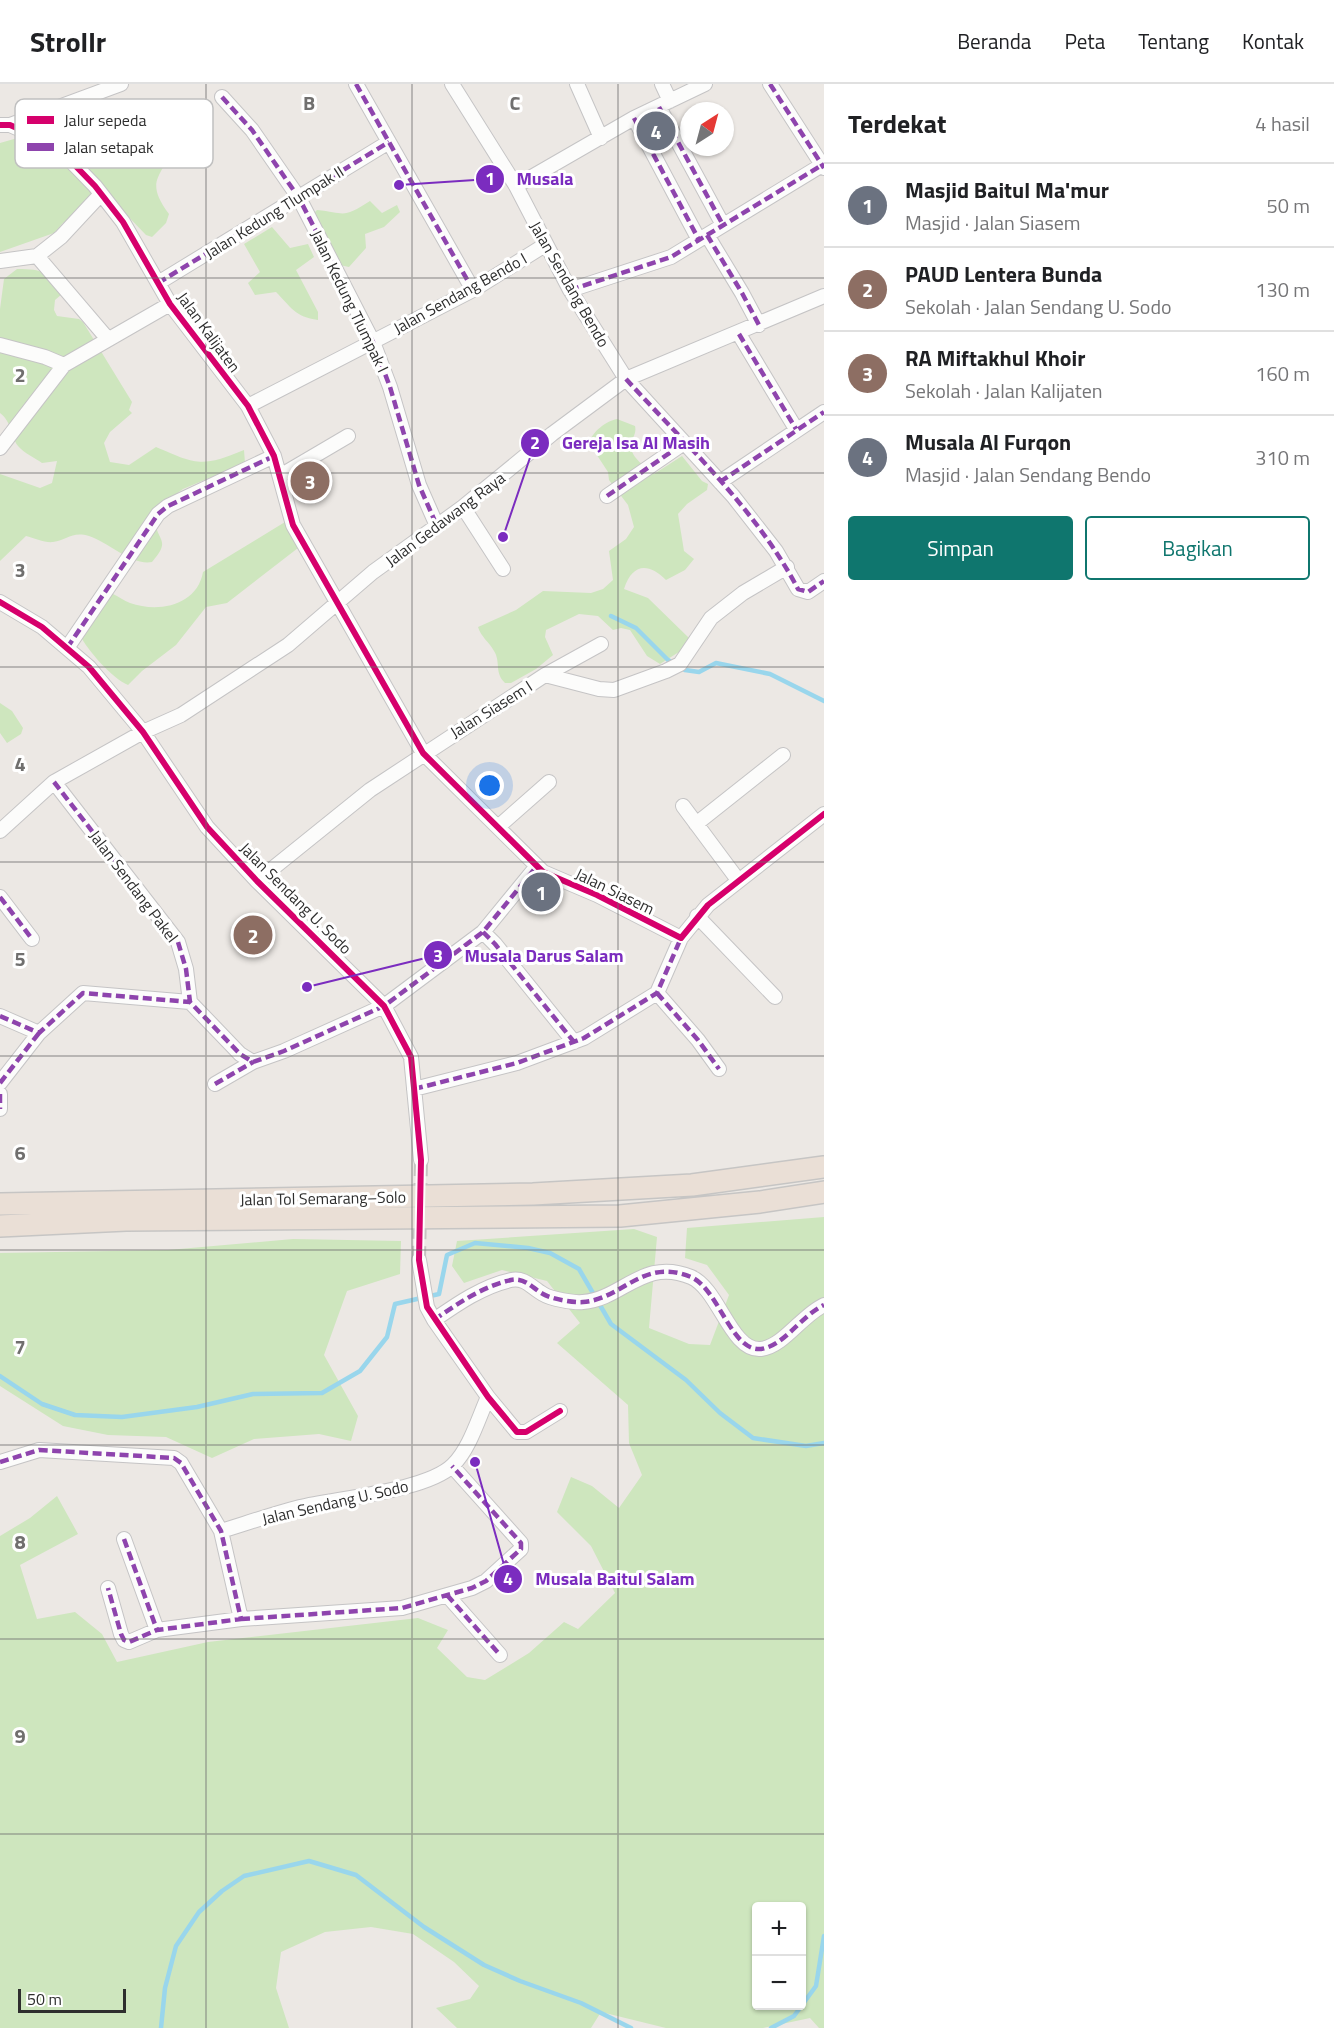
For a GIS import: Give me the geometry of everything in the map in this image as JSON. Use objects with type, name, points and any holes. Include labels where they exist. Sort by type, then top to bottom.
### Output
[{"type":"highway","name":"Jalan Tol Semarang–Solo","points":[[0,1204],[533,1194],[692,1185],[824,1167]]},
{"type":"highway","name":"Jalan Tol Semarang–Solo","points":[[0,1226],[126,1220],[620,1216],[760,1202],[824,1192]]},
{"type":"street","points":[[79,99],[122,84]]},
{"type":"street","points":[[356,84],[473,290]]},
{"type":"street","name":"Jalan Sendang Bendo","points":[[452,84],[516,186],[570,290],[626,379],[720,482],[772,544],[802,592],[824,581]]},
{"type":"street","points":[[577,84],[601,138]]},
{"type":"street","points":[[662,84],[664,104],[723,225]]},
{"type":"street","points":[[516,186],[634,118],[705,84]]},
{"type":"street","points":[[570,290],[671,257],[823,167],[770,84]]},
{"type":"street","name":"Jalan Kedung Tlumpak I","points":[[222,97],[252,130],[299,198],[373,342],[390,387],[419,485],[437,526]]},
{"type":"street","points":[[634,118],[703,238],[742,292],[759,326]]},
{"type":"street","name":"Jalan Kedung Tlumpak II","points":[[159,283],[389,142]]},
{"type":"street","name":"Jalan Kalijaten","points":[[77,168],[123,222],[170,304],[248,406],[274,456],[293,525],[338,604]]},
{"type":"street","points":[[0,261],[37,256],[61,237],[101,194]]},
{"type":"street","name":"Jalan Sendang Bendo I","points":[[248,406],[473,290],[545,245]]},
{"type":"street","points":[[37,256],[107,338]]},
{"type":"street","name":"Jalan Gedawang Raya","points":[[0,831],[54,782],[143,732],[181,715],[288,645],[373,572],[463,507],[552,434],[626,379],[759,326],[824,296]]},
{"type":"street","points":[[0,448],[64,365],[107,338],[170,304]]},
{"type":"street","points":[[739,334],[796,429]]},
{"type":"street","points":[[0,345],[45,357],[64,365]]},
{"type":"street","points":[[720,482],[824,412]]},
{"type":"street","points":[[280,476],[348,436]]},
{"type":"street","points":[[607,496],[684,443]]},
{"type":"street","points":[[67,648],[158,514],[168,506],[274,456]]},
{"type":"street","points":[[463,507],[503,569]]},
{"type":"street","name":"Jalan Siasem I","points":[[257,881],[370,790],[423,753],[545,675],[599,689],[614,690],[666,671],[680,663],[711,618],[743,593],[787,567]]},
{"type":"street","name":"Jalan Sendang U. Sodo","points":[[0,602],[42,627],[89,667],[143,732],[207,827],[257,881],[384,1006],[411,1057],[421,1160]]},
{"type":"street","name":"Jalan Siasem","points":[[338,604],[423,753],[543,872],[597,895],[681,938]]},
{"type":"street","points":[[545,675],[601,644]]},
{"type":"street","points":[[696,824],[783,755]]},
{"type":"street","name":"Jalan Sendang Pakel","points":[[54,782],[177,942],[186,969],[190,1002]]},
{"type":"street","points":[[498,827],[549,782]]},
{"type":"street","points":[[683,806],[738,880]]},
{"type":"street","points":[[414,1089],[517,1063],[574,1042],[657,993],[681,938],[697,916],[738,880],[824,814]]},
{"type":"street","points":[[215,1084],[253,1062],[284,1051],[384,1006],[483,932],[537,866]]},
{"type":"street","points":[[0,897],[32,939]]},
{"type":"street","points":[[697,916],[775,997]]},
{"type":"street","points":[[483,932],[574,1042]]},
{"type":"street","points":[[0,1083],[39,1034],[83,993],[190,1002],[240,1054],[253,1062]]},
{"type":"street","points":[[657,993],[698,1040],[719,1069]]},
{"type":"street","points":[[0,1016],[39,1034]]},
{"type":"street","points":[[0,1094],[0,1109]]},
{"type":"street","points":[[419,1260],[427,1307],[434,1320],[504,1417],[521,1434],[560,1411]]},
{"type":"street","points":[[434,1320],[462,1301],[514,1279],[527,1282],[544,1295],[583,1302],[656,1272],[670,1271],[693,1278],[714,1295],[723,1316],[741,1341],[750,1347],[761,1349],[776,1343],[810,1312],[824,1305]]},
{"type":"street","points":[[108,1588],[124,1640],[129,1642],[157,1630],[241,1618],[402,1608],[486,1581],[522,1547],[521,1543],[452,1466],[462,1454],[488,1396]]},
{"type":"street","points":[[0,1462],[39,1450],[174,1458],[181,1463],[221,1531],[241,1618]]},
{"type":"street","name":"Jalan Sendang U. Sodo","points":[[221,1531],[302,1507],[391,1491],[440,1474],[452,1466]]},
{"type":"street","points":[[124,1539],[157,1630]]},
{"type":"street","points":[[447,1595],[500,1655]]},
{"type":"green space","points":[[15,139],[15,168],[162,168],[157,183],[157,191],[169,214],[166,223],[152,237],[146,235],[120,208],[100,206],[63,223],[54,233],[0,252],[0,143]]},
{"type":"green space","points":[[370,201],[382,213],[397,205],[400,212],[384,227],[365,234],[366,248],[349,267],[335,264],[311,216],[317,210],[349,213]]},
{"type":"green space","points":[[272,227],[290,248],[308,244],[314,257],[296,270],[318,312],[318,320],[299,314],[276,292],[255,295],[248,283],[260,272],[244,244]]},
{"type":"green space","points":[[17,269],[39,271],[52,281],[62,294],[55,300],[54,310],[57,316],[79,319],[83,322],[132,402],[129,410],[132,413],[110,432],[104,443],[110,462],[129,465],[156,447],[199,462],[218,460],[244,450],[245,463],[183,489],[158,507],[155,522],[162,545],[152,562],[136,560],[96,539],[83,535],[50,542],[26,536],[0,561],[0,474],[40,488],[52,483],[57,461],[42,463],[20,449],[7,420],[0,413],[0,309],[4,279]]},
{"type":"green space","points":[[617,419],[635,426],[631,443],[633,454],[654,474],[682,456],[702,481],[708,484],[707,490],[687,504],[678,514],[684,551],[694,559],[685,570],[666,580],[647,568],[636,570],[624,589],[648,598],[689,638],[682,650],[660,664],[647,656],[630,630],[621,628],[613,630],[598,616],[579,614],[546,630],[545,637],[553,655],[536,669],[511,683],[505,683],[500,675],[496,655],[478,627],[516,610],[543,591],[591,593],[603,589],[613,580],[609,551],[626,539],[634,527],[628,505],[609,480],[608,472],[589,443],[600,428]]},
{"type":"green space","points":[[285,522],[298,548],[227,603],[206,607],[176,645],[128,685],[108,670],[83,641],[80,635],[83,629],[113,594],[141,606],[164,607],[175,604],[193,593],[203,572]]},
{"type":"green space","points":[[0,703],[12,711],[23,728],[21,734],[7,743],[0,733]]},
{"type":"green space","points":[[824,1217],[824,2028],[819,2028],[810,2018],[763,2028],[666,2028],[601,2012],[591,2028],[457,2028],[436,2008],[470,1999],[479,1986],[454,1962],[413,1934],[371,1927],[325,1932],[281,1952],[276,1988],[289,2028],[0,2028],[0,1536],[30,1518],[57,1496],[78,1534],[20,1565],[37,1619],[75,1612],[102,1634],[117,1662],[208,1642],[418,1618],[448,1630],[437,1648],[467,1677],[485,1680],[529,1653],[564,1622],[578,1629],[615,1593],[591,1546],[557,1512],[571,1477],[592,1486],[619,1508],[642,1475],[629,1443],[628,1405],[557,1343],[580,1323],[547,1281],[502,1270],[464,1283],[452,1266],[457,1241],[634,1229],[657,1237],[649,1328],[689,1344],[710,1345],[729,1295],[707,1265],[685,1258],[687,1228]]},
{"type":"green space","points":[[293,1239],[401,1241],[400,1274],[347,1291],[324,1355],[358,1416],[351,1441],[319,1434],[254,1439],[212,1458],[166,1437],[108,1435],[63,1426],[0,1386],[0,1253],[168,1250]]},
{"type":"waterway","points":[[611,616],[636,628],[668,660],[685,670],[699,672],[716,663],[770,674],[824,701]]},
{"type":"waterway","points":[[0,1376],[42,1404],[75,1415],[122,1417],[197,1407],[253,1394],[322,1393],[360,1371],[387,1337],[395,1304],[439,1294],[447,1255],[475,1243],[528,1248],[550,1253],[579,1269],[611,1324],[686,1380],[720,1413],[753,1438],[806,1446],[824,1443]]},
{"type":"waterway","points":[[161,2028],[165,1988],[176,1946],[199,1912],[222,1891],[244,1876],[309,1861],[356,1875],[424,1927],[484,1965],[581,2003],[631,2028]]},
{"type":"waterway","points":[[771,2028],[794,2016],[816,1986],[824,1936]]},
{"type":"tunnel","points":[[419,1260],[421,1160]]},
{"type":"marked path","points":[[356,84],[473,290]]},
{"type":"marked path","points":[[770,84],[824,168]]},
{"type":"marked path","points":[[222,97],[252,130],[299,198],[373,342],[390,387],[419,485],[437,526]]},
{"type":"marked path","points":[[659,107],[723,225]]},
{"type":"marked path","points":[[634,118],[699,240]]},
{"type":"marked path","points":[[158,283],[389,142]]},
{"type":"marked path","points":[[570,290],[671,257],[822,165]]},
{"type":"marked path","points":[[707,235],[759,325]]},
{"type":"marked path","points":[[739,334],[796,429]]},
{"type":"marked path","points":[[626,379],[741,505],[762,532],[798,589],[808,592],[824,581]]},
{"type":"marked path","points":[[720,482],[824,412]]},
{"type":"marked path","points":[[607,496],[684,443]]},
{"type":"marked path","points":[[67,648],[158,514],[168,506],[274,456]]},
{"type":"marked path","points":[[54,782],[178,942],[186,969],[190,1002],[240,1054],[253,1062],[284,1051],[384,1006],[483,932],[537,866]]},
{"type":"marked path","points":[[0,897],[32,939]]},
{"type":"marked path","points":[[483,932],[574,1042]]},
{"type":"marked path","points":[[414,1089],[517,1063],[584,1038],[657,993],[681,938]]},
{"type":"marked path","points":[[0,1016],[39,1033],[83,993],[190,1002]]},
{"type":"marked path","points":[[657,993],[698,1040],[719,1069]]},
{"type":"marked path","points":[[0,1083],[39,1033]]},
{"type":"marked path","points":[[215,1084],[253,1062]]},
{"type":"marked path","points":[[0,1094],[0,1109]]},
{"type":"marked path","points":[[434,1320],[480,1291],[511,1280],[520,1280],[551,1298],[583,1302],[610,1294],[646,1275],[674,1272],[691,1277],[701,1284],[741,1341],[751,1347],[761,1349],[777,1342],[824,1305]]},
{"type":"marked path","points":[[0,1462],[39,1450],[174,1458],[181,1463],[221,1531],[241,1619],[157,1630],[129,1642],[124,1640],[121,1634],[108,1588]]},
{"type":"marked path","points":[[241,1619],[402,1608],[472,1588],[486,1581],[521,1549],[521,1543],[452,1466]]},
{"type":"marked path","points":[[124,1539],[157,1630]]},
{"type":"marked path","points":[[447,1595],[500,1655]]},
{"type":"cycle path","points":[[0,125],[15,127]]},
{"type":"cycle path","points":[[78,168],[123,222],[170,304],[248,406],[274,456],[293,525],[423,753],[543,872],[597,895],[681,938],[708,905],[824,814]]},
{"type":"cycle path","points":[[0,602],[42,627],[89,667],[143,732],[207,827],[257,881],[384,1006],[411,1057],[421,1160],[419,1260],[427,1307],[488,1397],[517,1432],[526,1432],[560,1411]]},
{"type":"place","name":"Musala Al Furqon","points":[[656,131]]},
{"type":"place","name":"Musala","points":[[399,185]]},
{"type":"place","name":"RA Miftakhul Khoir","points":[[310,481]]},
{"type":"place","name":"Gereja Isa Al Masih","points":[[503,537]]},
{"type":"place","name":"Masjid Baitul Ma'mur","points":[[541,892]]},
{"type":"place","name":"PAUD Lentera Bunda","points":[[253,935]]},
{"type":"place","name":"Musala Darus Salam","points":[[307,987]]},
{"type":"place","name":"Musala Baitul Salam","points":[[475,1462]]}]
